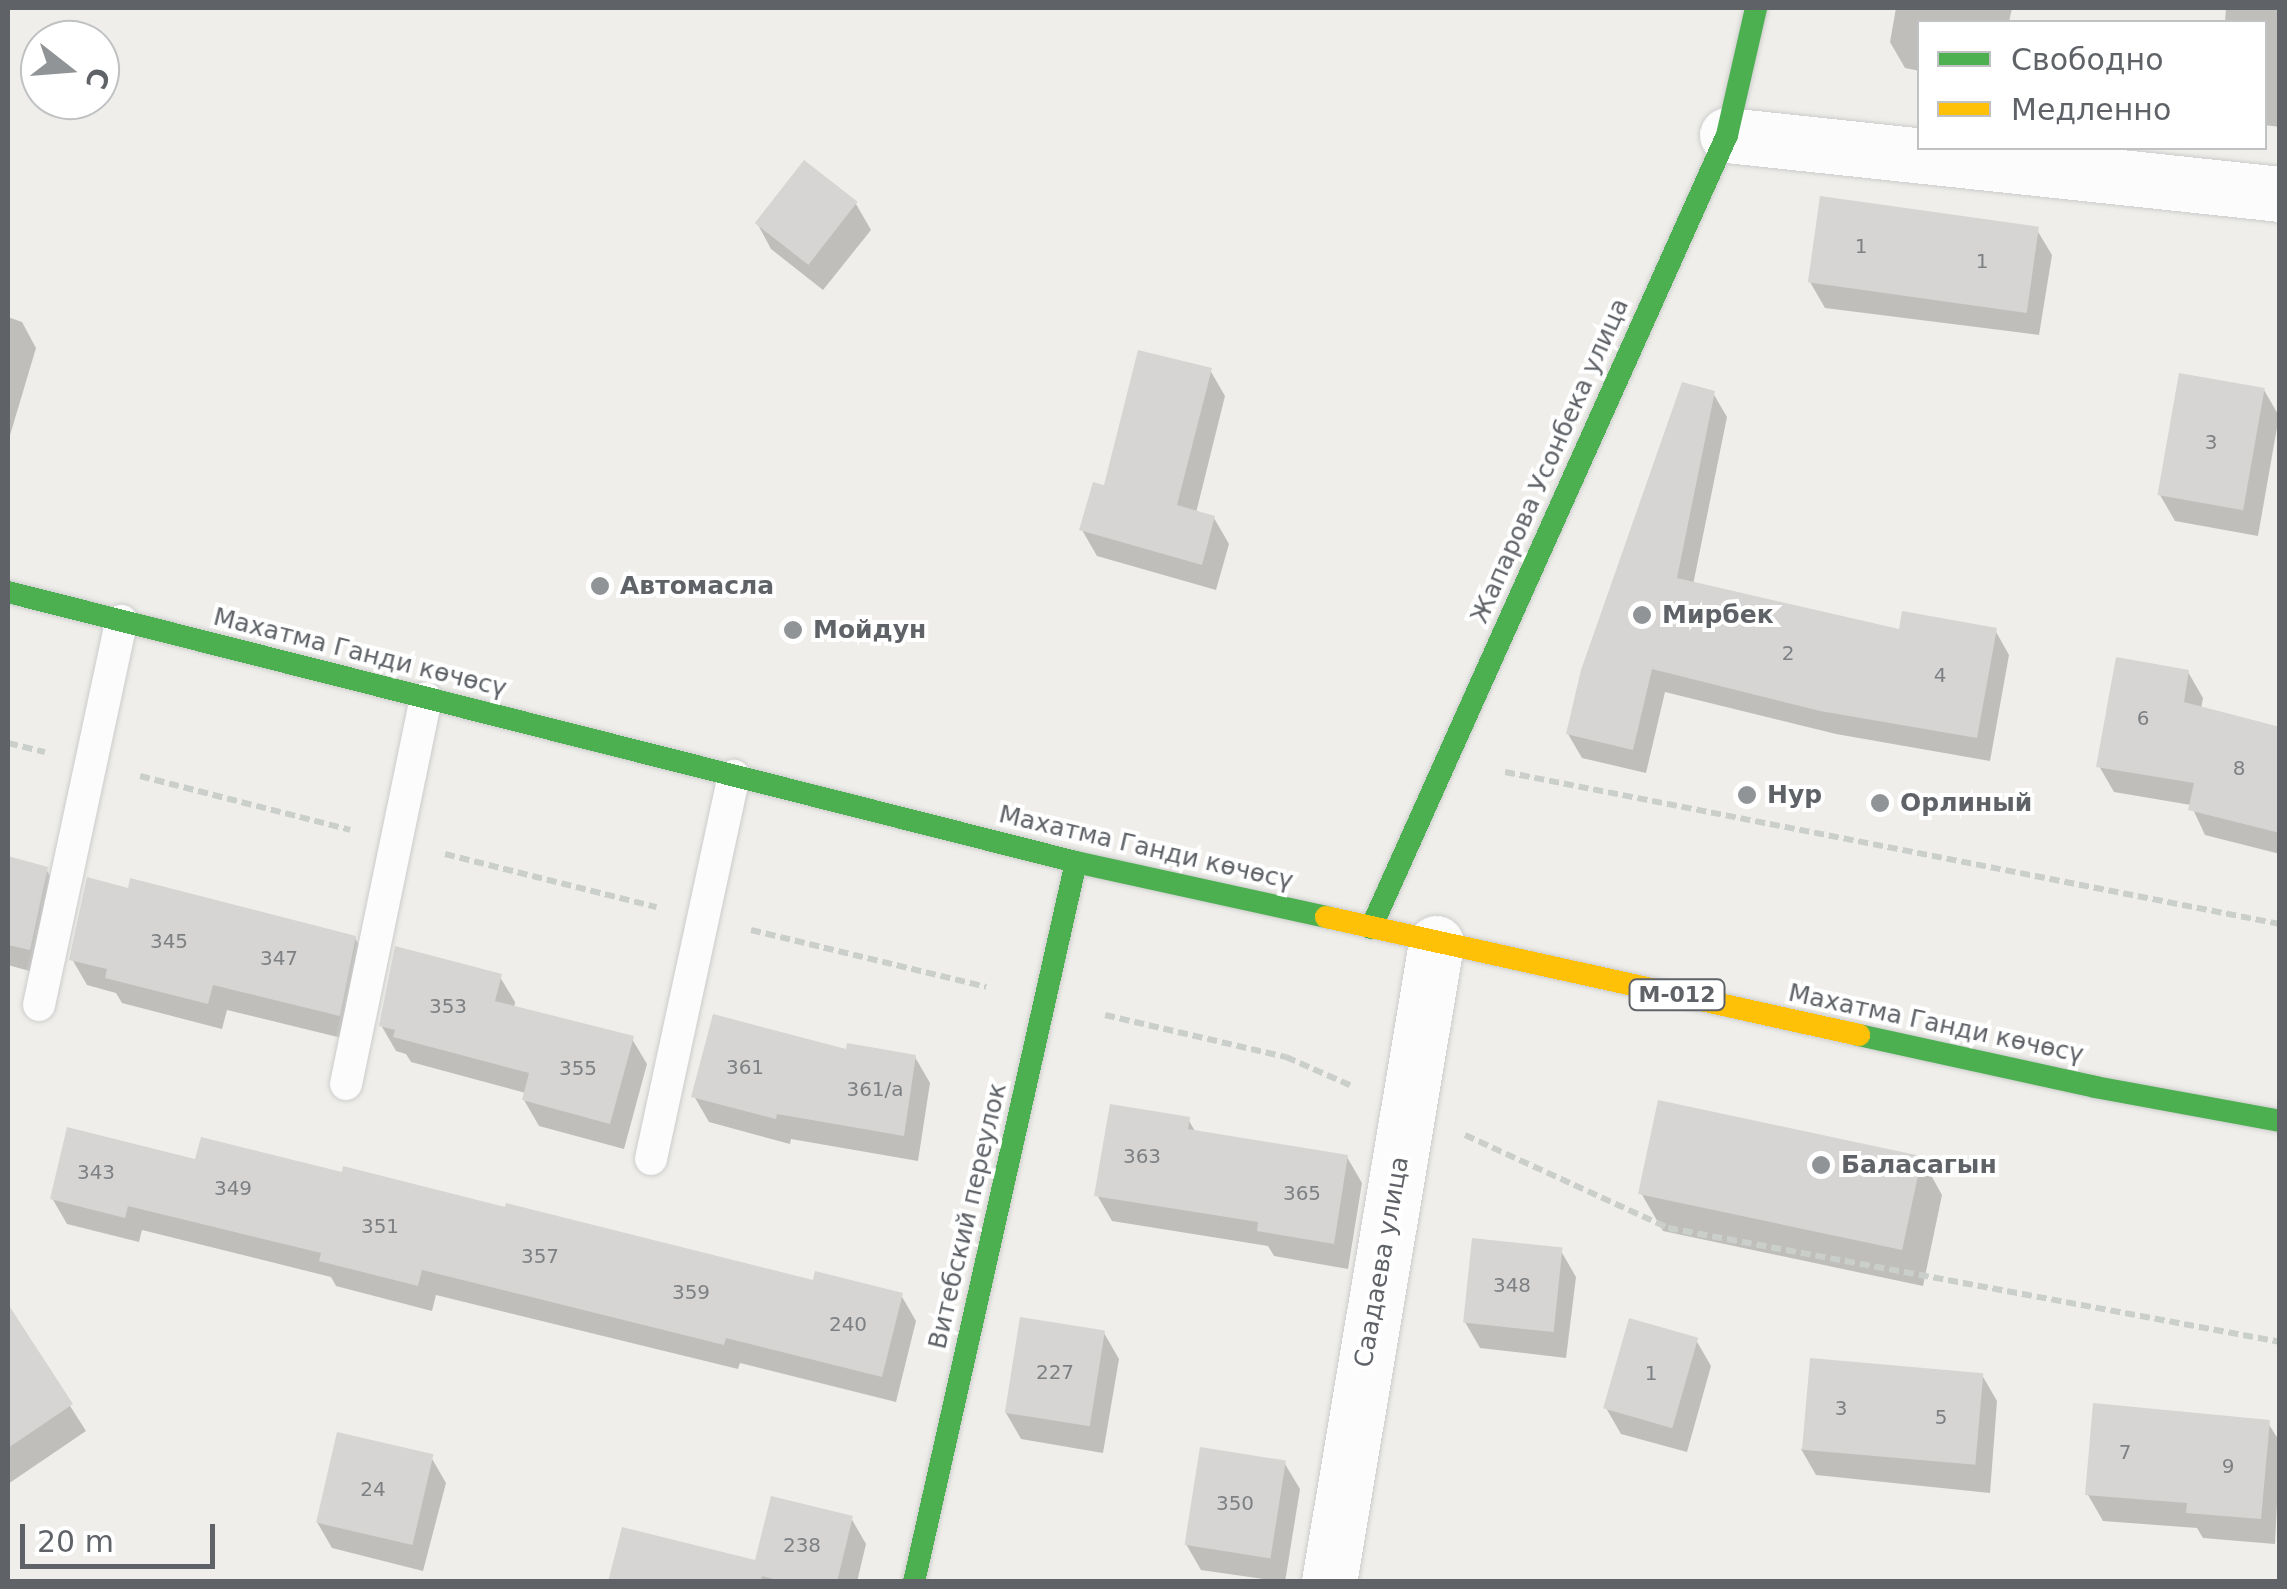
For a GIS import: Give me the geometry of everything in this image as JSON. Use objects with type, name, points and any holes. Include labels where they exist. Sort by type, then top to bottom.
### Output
[{"type":"main road","name":"Жапарова Усонбека улица","points":[[1371,928],[1728,134],[1756,8]]},
{"type":"main road","name":"Махатма Ганди көчөсү","points":[[8,592],[1076,862],[2095,1087],[2280,1121]]},
{"type":"main road","name":"Витебский переулок","points":[[914,1582],[1076,862]]},
{"type":"street","points":[[1728,134],[2280,194]]},
{"type":"street","name":"Саадаева улица","points":[[1329,1582],[1436,942]]},
{"type":"lane","points":[[39,1006],[121,621]]},
{"type":"lane","points":[[346,1084],[426,698]]},
{"type":"lane","points":[[651,1159],[734,776]]},
{"type":"path","points":[[8,743],[703,918],[1286,1058],[1408,1109],[1668,1228],[2280,1342]]},
{"type":"path","points":[[1445,760],[2280,924]]},
{"type":"building","points":[[804,160],[858,202],[808,265],[755,223]]},
{"type":"building","points":[[1820,196],[2039,227],[2027,313],[1808,282]]},
{"type":"building","points":[[1138,350],[1212,368],[1177,505],[1215,516],[1202,565],[1079,530],[1093,482],[1104,485]]},
{"type":"building","points":[[2179,373],[2265,388],[2243,510],[2157,495]]},
{"type":"building","points":[[1682,382],[1715,391],[1677,578],[1899,629],[1902,611],[1997,628],[1977,738],[1820,711],[1652,669],[1633,750],[1566,734],[1581,670]]},
{"type":"building","points":[[2116,657],[2189,670],[2184,702],[2280,727],[2280,833],[2188,810],[2194,783],[2096,767]]},
{"type":"building","points":[[8,856],[48,867],[30,950],[8,945]]},
{"type":"building","points":[[87,877],[128,888],[130,878],[356,936],[340,1016],[213,985],[208,1004],[105,978],[107,969],[69,960]]},
{"type":"building","points":[[395,946],[502,974],[495,1001],[634,1036],[610,1124],[522,1100],[529,1073],[393,1037],[395,1030],[379,1026]]},
{"type":"building","points":[[713,1014],[846,1049],[847,1043],[916,1055],[904,1136],[777,1114],[776,1119],[691,1097]]},
{"type":"building","points":[[1658,1100],[1922,1156],[1902,1250],[1638,1194]]},
{"type":"building","points":[[1110,1104],[1190,1117],[1188,1129],[1348,1155],[1334,1244],[1257,1231],[1258,1222],[1094,1196]]},
{"type":"building","points":[[67,1127],[195,1159],[201,1137],[342,1172],[343,1166],[505,1207],[506,1203],[813,1280],[815,1271],[903,1293],[882,1377],[726,1338],[724,1345],[422,1270],[418,1286],[319,1261],[321,1253],[128,1206],[125,1218],[50,1199]]},
{"type":"building","points":[[1472,1238],[1563,1248],[1554,1332],[1463,1323]]},
{"type":"building","points":[[8,1304],[73,1404],[8,1448]]},
{"type":"building","points":[[1020,1317],[1105,1330],[1090,1426],[1005,1413]]},
{"type":"building","points":[[1629,1318],[1698,1338],[1672,1428],[1603,1408]]},
{"type":"building","points":[[1810,1358],[1983,1373],[1975,1465],[1802,1450]]},
{"type":"building","points":[[2093,1403],[2270,1420],[2261,1519],[2186,1513],[2187,1503],[2085,1495]]},
{"type":"building","points":[[337,1432],[433,1454],[413,1545],[316,1523]]},
{"type":"building","points":[[1200,1447],[1286,1461],[1270,1558],[1185,1545]]},
{"type":"building","points":[[771,1496],[853,1516],[837,1582],[785,1582],[762,1576],[761,1582],[608,1582],[622,1527],[755,1560]]},
{"type":"traffic: fast","points":[[1371,928],[1727,135],[1756,8]]},
{"type":"traffic: fast","points":[[8,592],[1076,862],[1326,917]]},
{"type":"traffic: fast","points":[[914,1582],[1076,862]]},
{"type":"traffic: fast","points":[[1859,1035],[2095,1087],[2280,1121]]},
{"type":"traffic: slow","points":[[1326,917],[1859,1035]]},
{"type":"place","name":"Автомасла","points":[[600,586]]},
{"type":"place","name":"Мирбек","points":[[1642,615]]},
{"type":"place","name":"Мойдун","points":[[793,630]]},
{"type":"place","name":"Нур","points":[[1747,795]]},
{"type":"place","name":"Орлиный","points":[[1880,803]]},
{"type":"place","name":"Баласагын","points":[[1821,1165]]}]
